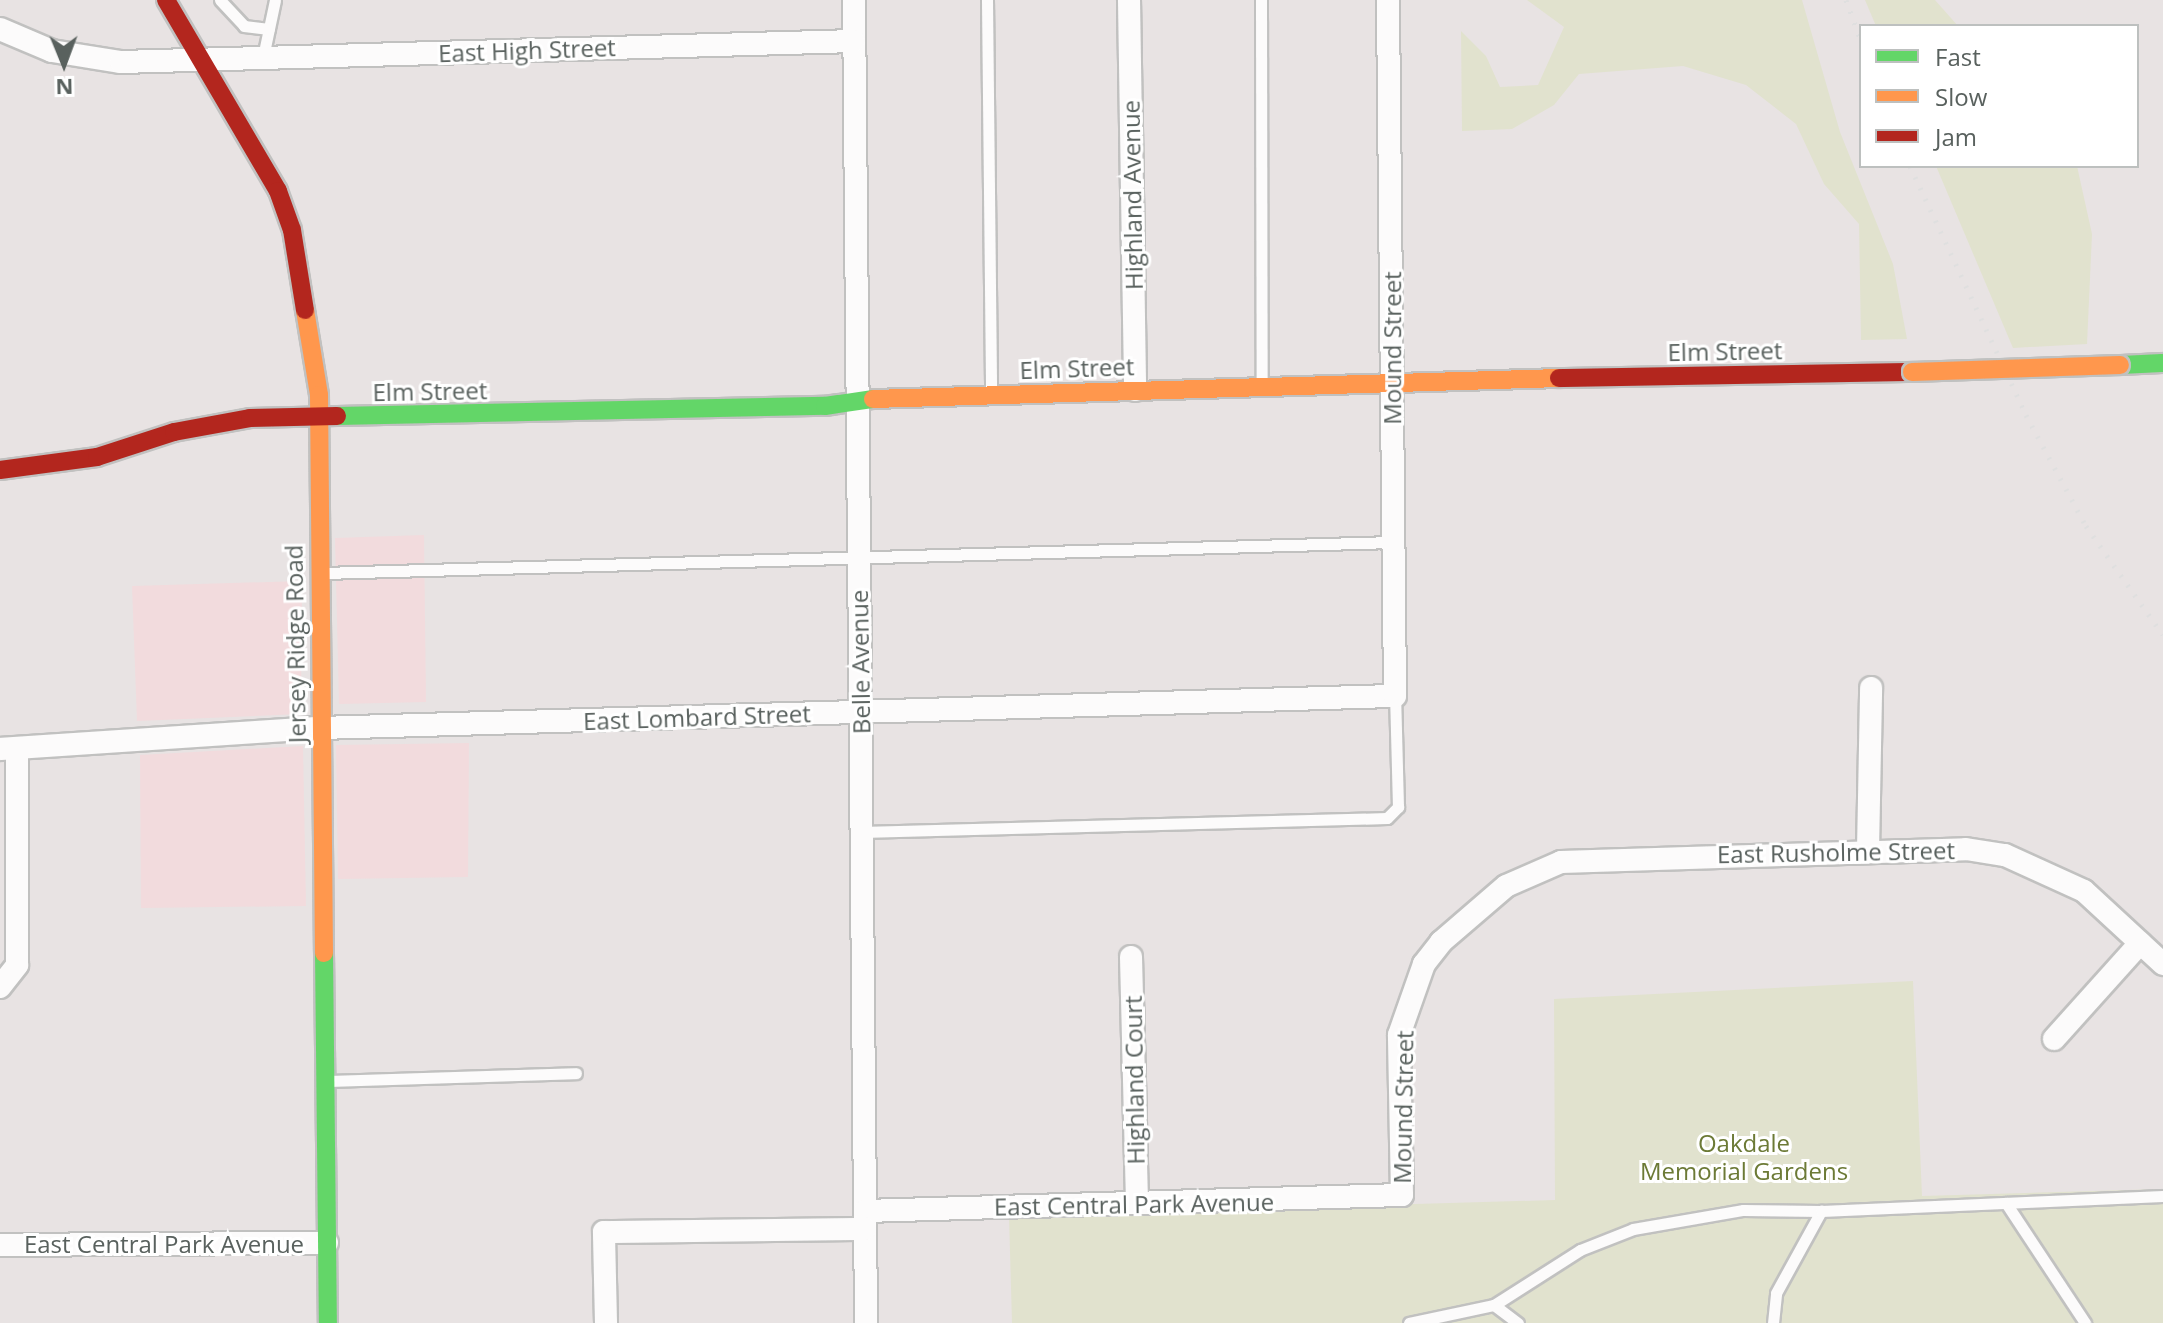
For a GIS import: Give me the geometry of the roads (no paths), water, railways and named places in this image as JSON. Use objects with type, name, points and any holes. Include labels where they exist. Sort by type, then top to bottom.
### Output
[{"type":"street","name":"Jersey Ridge Road","points":[[166,0],[263,161],[287,213],[319,418],[317,573],[328,1323]]},
{"type":"street","name":"Belle Avenue","points":[[854,0],[866,1323]]},
{"type":"street","name":"Highland Avenue","points":[[1129,0],[1135,390]]},
{"type":"street","name":"Mound Street","points":[[1388,0],[1395,696]]},
{"type":"street","name":"East High Street","points":[[0,29],[52,51],[92,61],[854,41]]},
{"type":"street","name":"Elm Street","points":[[0,470],[97,457],[224,422],[1394,381],[1912,372],[2163,363]]},
{"type":"street","points":[[1868,851],[1871,688]]},
{"type":"street","name":"East Lombard Street","points":[[8,749],[320,728],[1395,696]]},
{"type":"street","points":[[0,987],[17,965],[8,749]]},
{"type":"street","name":"East Rusholme Street","points":[[1484,903],[1530,872],[1561,862],[1966,849],[2005,855],[2084,891],[2163,964]]},
{"type":"street","name":"Mound Street","points":[[1402,1195],[1403,1022],[1424,964],[1484,903]]},
{"type":"street","points":[[2054,1039],[2140,943]]},
{"type":"street","name":"Highland Court","points":[[1131,957],[1137,1203]]},
{"type":"street","name":"East Central Park Avenue","points":[[606,1323],[604,1232],[1137,1203],[1402,1195]]},
{"type":"street","name":"East Central Park Avenue","points":[[0,1245],[327,1243]]},
{"type":"lane","points":[[220,0],[244,26],[269,29]]},
{"type":"lane","points":[[263,57],[275,0]]},
{"type":"lane","points":[[987,0],[991,396]]},
{"type":"lane","points":[[1261,0],[1262,386]]},
{"type":"lane","points":[[317,573],[1394,542]]},
{"type":"lane","points":[[861,832],[1387,818],[1398,807],[1395,696]]},
{"type":"lane","points":[[325,1081],[576,1073]]},
{"type":"lane","points":[[1413,1322],[1494,1305],[1580,1250],[1633,1229],[1743,1210],[1821,1211],[2163,1196]]},
{"type":"lane","points":[[2006,1203],[2085,1323]]},
{"type":"lane","points":[[1773,1323],[1776,1293],[1821,1211]]},
{"type":"lane","points":[[1494,1305],[1518,1323]]},
{"type":"railway","points":[[1846,0],[1859,36]]},
{"type":"railway","points":[[1911,168],[2026,415],[2086,526],[2163,635]]},
{"type":"park label","name":"Oakdale Memorial Gardens","points":[[1744,1157]]}]
